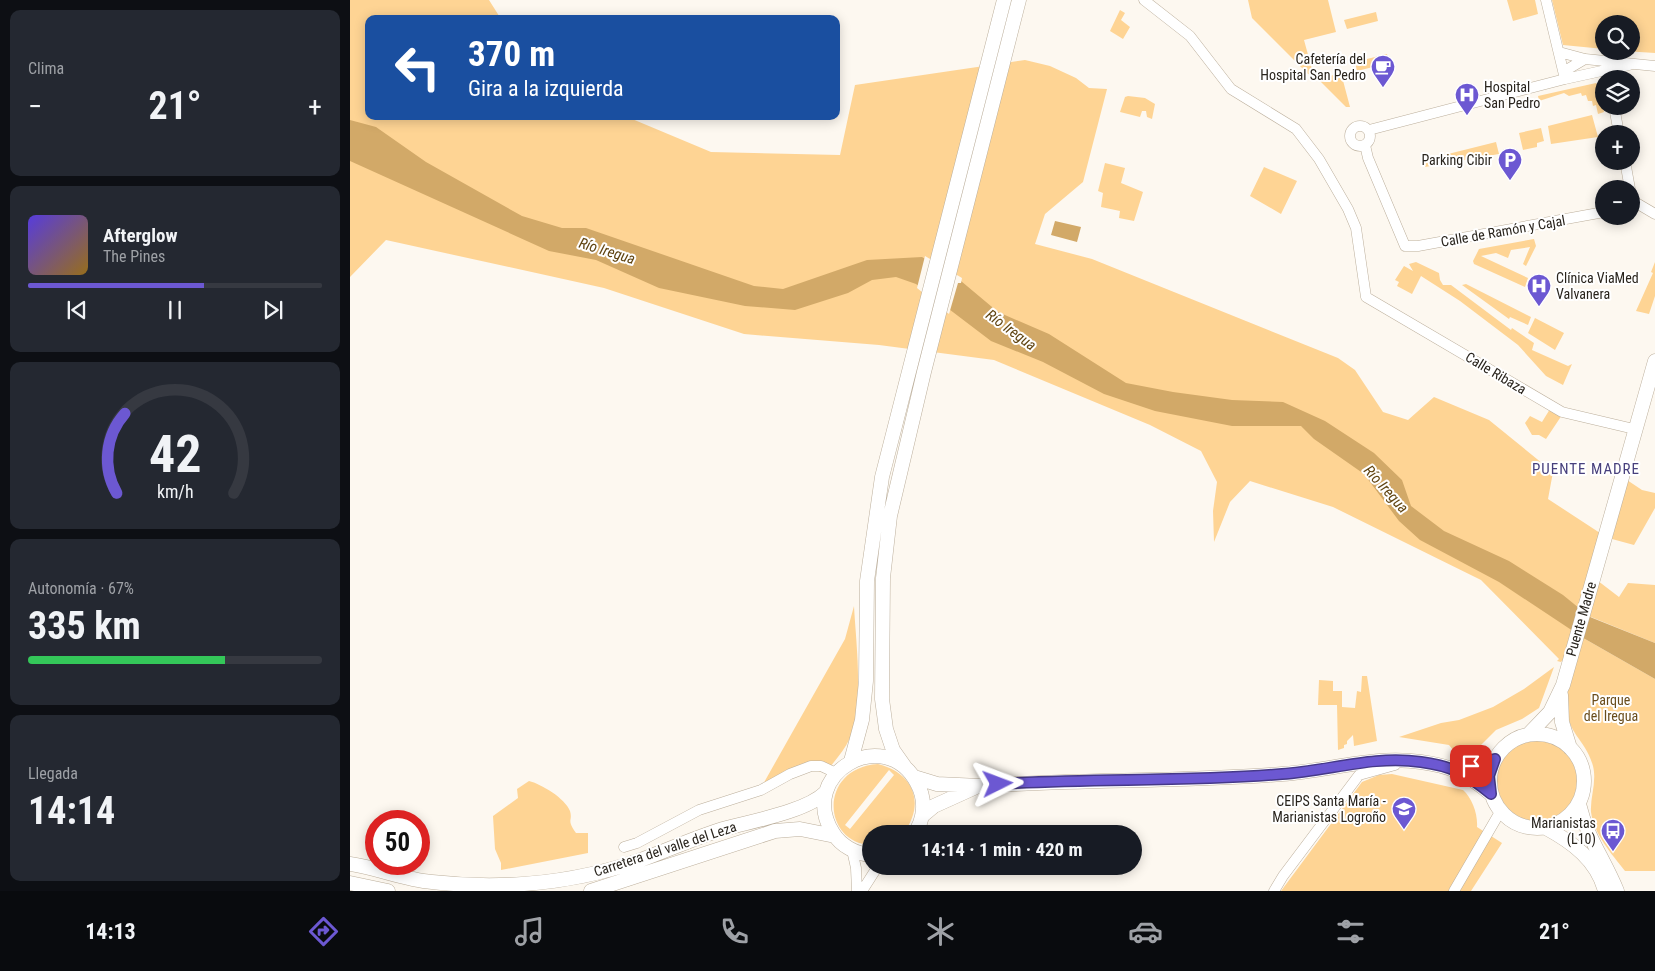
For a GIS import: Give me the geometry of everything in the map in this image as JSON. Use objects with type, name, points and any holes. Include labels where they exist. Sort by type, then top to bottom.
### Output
[{"type":"main road","points":[[851,761],[862,720],[866,681],[867,581],[875,515],[882,477],[1004,0]]},
{"type":"main road","points":[[918,825],[922,816],[923,800],[910,772],[893,750],[886,729],[882,699],[883,578],[896,485],[1019,0]]},
{"type":"main road","name":"Puente Madre","points":[[1562,685],[1653,367]]},
{"type":"main road","points":[[1562,685],[1550,712],[1528,735],[1507,744],[1495,759],[1489,776],[1491,794],[1500,812],[1521,826],[1546,828],[1571,842],[1587,858],[1605,891]]},
{"type":"main road","points":[[1546,828],[1565,820],[1578,804],[1584,781],[1582,769],[1570,748],[1562,722],[1560,709],[1562,685]]},
{"type":"main road","points":[[1528,735],[1551,736],[1570,748]]},
{"type":"main road","points":[[862,853],[852,850],[835,836],[826,819],[826,792],[836,774],[851,761],[862,757],[885,757],[910,772],[937,784],[980,786],[1282,774],[1367,760],[1395,759],[1454,768],[1471,766],[1495,759]]},
{"type":"main road","points":[[1454,768],[1491,794]]},
{"type":"main road","points":[[922,816],[934,806],[980,786]]},
{"type":"main road","name":"Carretera del valle del Leza","points":[[350,864],[428,882],[454,885],[515,886],[571,880],[637,861],[720,830],[810,804],[826,792]]},
{"type":"main road","points":[[1578,804],[1585,828],[1610,873],[1617,891]]},
{"type":"main road","name":"Carretera del valle del Leza","points":[[591,891],[775,831],[800,829],[835,836]]},
{"type":"main road","points":[[350,883],[388,891]]},
{"type":"street","name":"Calle Ribaza","points":[[1144,0],[1190,36],[1231,88],[1296,129],[1319,159],[1348,208],[1356,228],[1366,297],[1562,412],[1634,429]]},
{"type":"street","points":[[1546,0],[1564,79]]},
{"type":"street","points":[[1559,52],[1585,59],[1606,69]]},
{"type":"street","points":[[1564,79],[1568,69],[1585,59]]},
{"type":"street","points":[[1369,130],[1606,69],[1628,65],[1655,66]]},
{"type":"street","points":[[1364,126],[1369,130],[1370,137],[1365,145],[1355,145],[1351,141],[1350,134],[1352,129],[1364,126]]},
{"type":"street","name":"Calle de Ramón y Cajal","points":[[1365,145],[1368,158],[1402,244],[1410,247],[1595,214]]},
{"type":"street","points":[[1640,205],[1655,214]]},
{"type":"street","points":[[1274,891],[1283,876],[1359,775],[1384,767],[1422,762]]},
{"type":"street","points":[[624,847],[637,843],[699,810],[761,790],[790,774],[811,766],[821,766],[836,774]]},
{"type":"street","points":[[1454,891],[1500,812]]},
{"type":"street","points":[[852,850],[863,890]]},
{"type":"street","points":[[863,890],[872,875]]},
{"type":"green space","name":"Parque del Iregua","points":[[350,0],[489,0],[498,15],[365,15],[365,120],[635,120],[711,152],[840,155],[855,85],[1025,60],[1050,66],[1076,78],[1089,88],[1107,89],[1083,182],[1045,214],[1035,244],[1092,259],[1338,358],[1355,370],[1383,412],[1408,420],[1434,397],[1489,420],[1553,472],[1548,499],[1600,533],[1589,574],[1619,597],[1628,583],[1655,585],[1655,643],[1591,617],[1585,639],[1655,679],[1655,871],[1625,871],[1604,844],[1596,829],[1591,812],[1594,778],[1593,766],[1585,747],[1571,727],[1567,707],[1568,693],[1557,690],[1566,656],[1561,662],[1557,661],[1559,659],[1481,580],[1333,507],[1250,481],[1230,502],[1214,542],[1213,511],[1217,482],[1201,451],[1150,425],[994,360],[879,345],[744,334],[604,288],[386,240],[350,277]]},
{"type":"green space","points":[[1248,0],[1328,0],[1336,32],[1304,40],[1313,73],[1308,74],[1252,18]]},
{"type":"green space","points":[[1507,0],[1535,0],[1538,14],[1513,21]]},
{"type":"green space","points":[[1552,0],[1655,0],[1655,53],[1640,52],[1640,15],[1595,15],[1595,48],[1563,45]]},
{"type":"green space","points":[[1120,10],[1125,13],[1121,20],[1130,27],[1123,39],[1110,31]]},
{"type":"green space","points":[[1376,12],[1378,21],[1347,29],[1344,20]]},
{"type":"green space","points":[[1387,54],[1389,63],[1357,71],[1355,62]]},
{"type":"green space","points":[[1341,73],[1350,107],[1346,107],[1318,79]]},
{"type":"green space","points":[[1595,83],[1595,105],[1593,106],[1592,101],[1588,101],[1586,95],[1582,96],[1581,93],[1569,96],[1564,93],[1539,101],[1538,96]]},
{"type":"green space","points":[[1125,97],[1145,98],[1155,104],[1152,119],[1147,117],[1146,111],[1142,111],[1140,117],[1120,112]]},
{"type":"green space","points":[[1592,115],[1595,126],[1595,137],[1551,144],[1548,126]]},
{"type":"green space","points":[[1541,128],[1544,141],[1537,143],[1537,147],[1523,150],[1519,133]]},
{"type":"green space","points":[[1496,142],[1499,154],[1425,167],[1424,160]]},
{"type":"green space","points":[[1105,163],[1125,168],[1121,183],[1143,192],[1134,221],[1119,218],[1120,211],[1101,207],[1103,193],[1098,191]]},
{"type":"green space","points":[[1264,167],[1297,181],[1281,214],[1250,196]]},
{"type":"green space","points":[[1534,239],[1536,246],[1526,266],[1523,264],[1530,247],[1511,250],[1508,258],[1496,253],[1481,256],[1528,278],[1525,287],[1474,264],[1473,261],[1479,249]]},
{"type":"green space","points":[[1416,262],[1439,273],[1443,285],[1451,285],[1511,330],[1512,328],[1534,343],[1532,350],[1568,366],[1572,364],[1563,385],[1546,376],[1518,345],[1460,301],[1421,276],[1412,294],[1397,286],[1399,282],[1395,280],[1404,266],[1413,271],[1409,264]]},
{"type":"green space","points":[[1655,262],[1655,296],[1649,314],[1636,311],[1653,273],[1651,272]]},
{"type":"green space","points":[[1466,284],[1531,317],[1528,325],[1510,317],[1509,319],[1462,285]]},
{"type":"green space","points":[[1535,318],[1564,333],[1555,350],[1528,333]]},
{"type":"green space","points":[[1550,409],[1562,415],[1546,439],[1539,435],[1532,435],[1525,423],[1530,416],[1542,422]]},
{"type":"green space","points":[[1627,480],[1642,490],[1655,493],[1655,508],[1634,545],[1612,539]]},
{"type":"green space","points":[[854,606],[858,690],[854,724],[848,743],[825,773],[809,768],[762,786],[845,639]]},
{"type":"green space","points":[[1554,667],[1539,708],[1522,719],[1496,730],[1479,747],[1465,751],[1454,751],[1449,745],[1399,737],[1441,723],[1459,720],[1493,707],[1524,689]]},
{"type":"green space","points":[[1362,676],[1367,676],[1377,741],[1354,746],[1353,735],[1347,741],[1347,744],[1344,745],[1344,748],[1338,750],[1337,705],[1318,705],[1319,680],[1333,681],[1333,691],[1342,691],[1342,707],[1355,708],[1357,691],[1361,692]]},
{"type":"green space","points":[[1537,741],[1552,744],[1565,753],[1574,766],[1577,781],[1574,796],[1565,809],[1552,818],[1537,821],[1522,818],[1509,809],[1500,796],[1497,781],[1500,766],[1509,753],[1522,744]]},
{"type":"green space","points":[[878,764],[890,768],[900,775],[908,782],[913,791],[915,801],[914,812],[909,825],[862,825],[862,843],[855,841],[843,832],[836,820],[834,805],[836,791],[845,778],[858,769]],"holes":[[[889,770],[894,775],[850,829],[845,825]]]},
{"type":"green space","name":"CEIPS Santa María - Marianistas Logroño","points":[[1392,774],[1463,790],[1474,807],[1477,827],[1502,843],[1471,891],[1281,891],[1362,782],[1379,775]]},
{"type":"green space","points":[[529,781],[552,792],[563,801],[570,811],[570,823],[576,833],[588,833],[588,853],[501,870],[501,863],[495,849],[493,816],[518,798],[517,789]]},
{"type":"water","name":"Río Iregua","points":[[350,120],[376,127],[426,162],[522,216],[562,228],[586,228],[754,286],[783,289],[867,260],[922,257],[961,281],[998,312],[1049,334],[1126,383],[1232,400],[1283,402],[1325,421],[1374,453],[1402,480],[1411,506],[1444,531],[1509,561],[1563,595],[1590,617],[1655,643],[1655,679],[1585,639],[1499,582],[1420,540],[1399,521],[1364,474],[1314,439],[1301,426],[1232,426],[1155,411],[1104,394],[1043,362],[991,341],[916,284],[896,277],[872,280],[848,293],[795,310],[745,306],[659,288],[596,260],[549,251],[350,161]]},
{"type":"water","points":[[1055,221],[1081,227],[1077,242],[1051,235]]},
{"type":"pier","points":[[925,256],[962,278],[961,283],[958,283],[949,314],[917,288]]},
{"type":"place","name":"Cafetería del Hospital San Pedro","points":[[1383,88]]},
{"type":"place","name":"Hospital San Pedro","points":[[1467,116]]},
{"type":"place","name":"Parking Cibir","points":[[1510,181]]},
{"type":"place","name":"Clínica ViaMed Valvanera","points":[[1539,307]]},
{"type":"place","name":"CEIPS Santa María - Marianistas Logroño","points":[[1404,830]]},
{"type":"place","name":"Marianistas (L10)","points":[[1613,852]]},
{"type":"district","name":"PUENTE MADRE","points":[[1586,469]]},
{"type":"route","points":[[998,784],[1282,774],[1308,772],[1367,760],[1395,759],[1454,768],[1477,782],[1491,794],[1489,776],[1495,759],[1471,766]]}]
